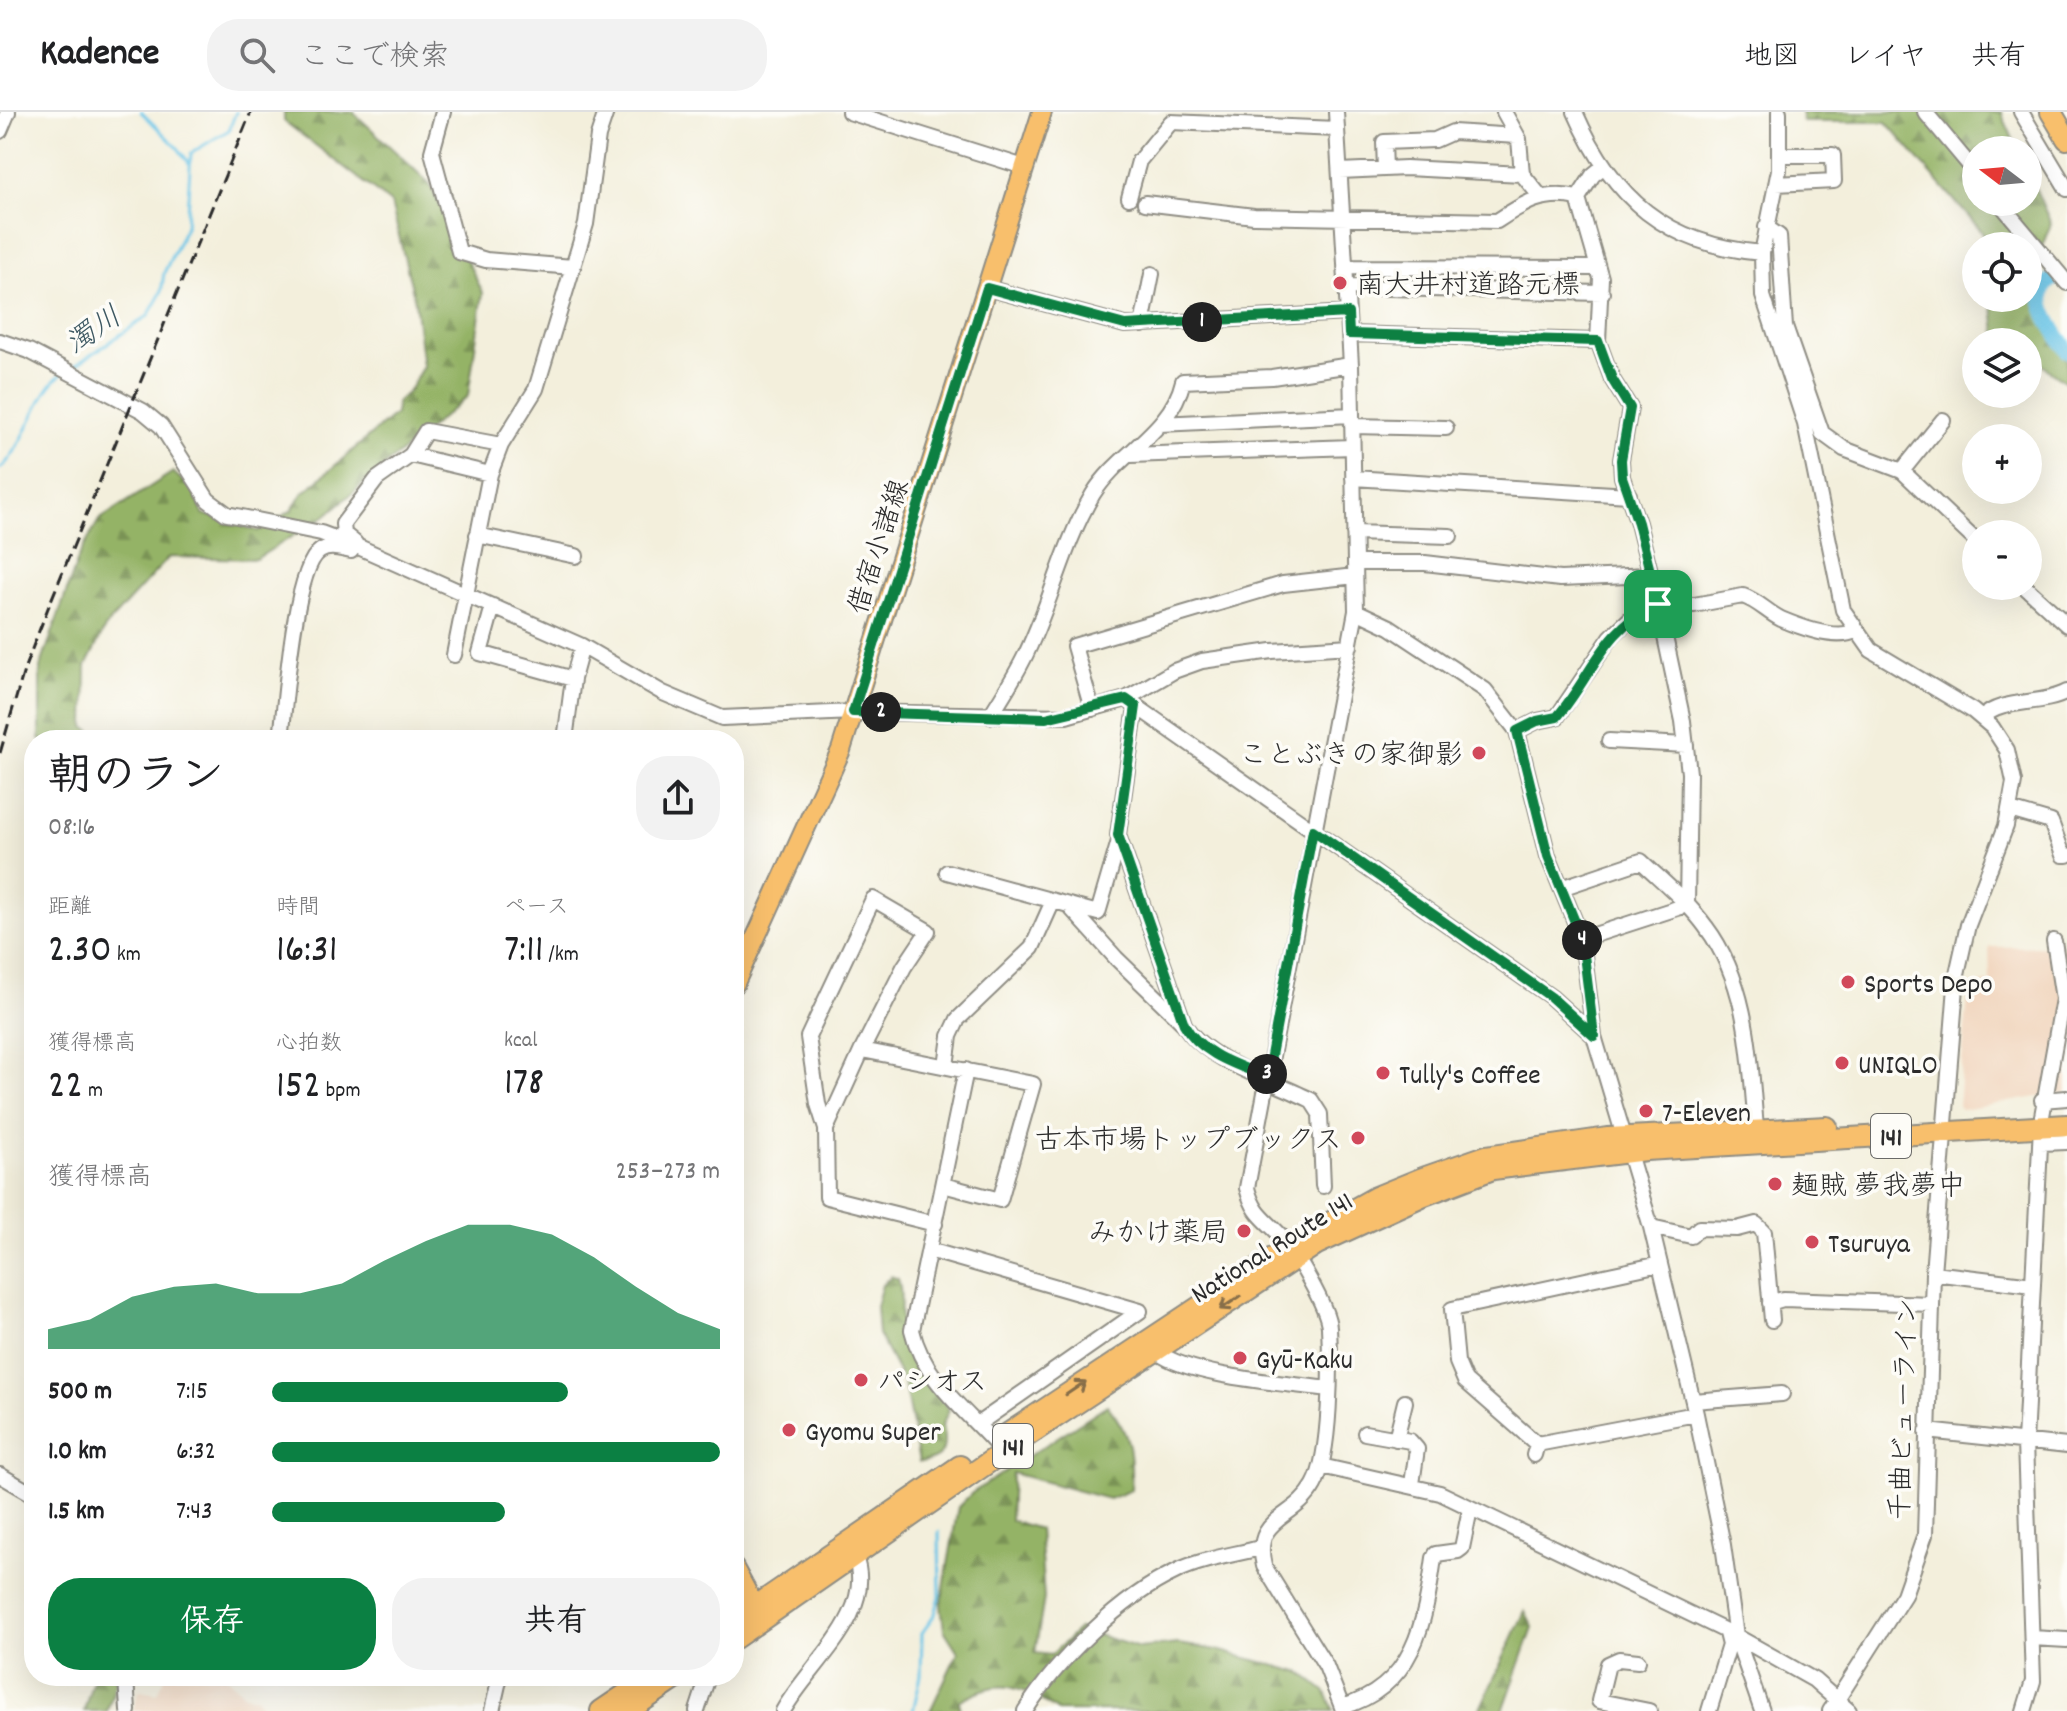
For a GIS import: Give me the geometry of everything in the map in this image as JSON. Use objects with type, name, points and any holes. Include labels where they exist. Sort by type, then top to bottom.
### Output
[{"type":"highway","points":[[2051,112],[2067,139]]},
{"type":"highway","name":"National Route 141","points":[[1626,1144],[2041,1121],[2067,1114]]},
{"type":"highway","name":"National Route 141","points":[[2041,1121],[2067,1125]]},
{"type":"highway","name":"National Route 141","points":[[744,1628],[758,1613],[999,1448],[1292,1254],[1371,1216],[1493,1169],[1626,1144],[1756,1128],[1945,1127]]},
{"type":"highway","name":"National Route 141","points":[[744,1618],[758,1613],[855,1557],[999,1448],[1157,1352],[1292,1254]]},
{"type":"highway","points":[[601,1711],[638,1686]]},
{"type":"highway","points":[[628,1711],[665,1686]]},
{"type":"main road","name":"借宿小諸線","points":[[744,963],[841,750],[1042,112]]},
{"type":"main road","points":[[744,1587],[758,1613]]},
{"type":"street","points":[[0,131],[8,112]]},
{"type":"street","points":[[443,112],[432,152],[459,252],[486,260],[573,267]]},
{"type":"street","points":[[454,655],[469,595],[490,474],[501,445],[536,389],[586,224],[598,136],[606,112]]},
{"type":"street","points":[[849,112],[1024,167]]},
{"type":"street","points":[[1336,112],[1351,365],[1356,611],[1247,1188],[1253,1210],[1292,1254],[1325,1307],[1329,1326],[1327,1440],[1321,1466],[1314,1486],[1264,1531],[1260,1548],[1264,1566],[1326,1666],[1343,1709],[1362,1701],[1404,1668],[1424,1616],[1434,1558],[1436,1554],[1462,1548],[1470,1509]]},
{"type":"street","points":[[1504,112],[1517,136],[1522,174],[1540,196]]},
{"type":"street","points":[[1575,112],[1604,166],[1648,215],[1702,244],[1762,253]]},
{"type":"street","points":[[1779,112],[1781,155],[1762,253],[1763,296],[1805,424],[1840,598],[1855,631],[1879,656],[1982,718],[1994,707],[2020,706],[2067,692]]},
{"type":"street","points":[[1925,112],[1962,156]]},
{"type":"street","points":[[2021,112],[2067,189]]},
{"type":"street","points":[[1129,198],[1139,161],[1171,122],[1337,129]]},
{"type":"street","points":[[1385,169],[1384,142],[1435,140],[1453,132],[1517,136]]},
{"type":"street","points":[[1776,184],[1834,181],[1833,155],[1781,155]]},
{"type":"street","points":[[1604,166],[1593,175],[1578,198],[1602,293],[1598,341],[1612,379],[1630,408],[1621,460],[1658,604],[1686,745],[1689,773],[1687,905]]},
{"type":"street","points":[[1340,171],[1385,169],[1522,174]]},
{"type":"street","points":[[1145,203],[1207,213],[1497,221],[1528,199],[1540,196],[1578,198]]},
{"type":"street","points":[[2011,216],[2067,283]]},
{"type":"street","points":[[1766,227],[1779,236],[1785,327],[1822,433],[1844,449],[1902,471],[1962,528]]},
{"type":"street","points":[[1345,267],[1598,268]]},
{"type":"street","points":[[1142,325],[1152,274]]},
{"type":"street","points":[[1346,287],[1602,293]]},
{"type":"street","points":[[987,288],[1095,318],[1142,325],[1348,313]]},
{"type":"street","points":[[1349,334],[1598,341]]},
{"type":"street","points":[[0,341],[29,351],[143,411],[161,426],[208,500],[227,514],[321,533],[361,548],[582,646],[663,693],[722,718],[853,712],[1046,718],[1131,703],[1174,671],[1202,661],[1272,651],[1350,646]]},
{"type":"street","points":[[990,716],[1025,657],[1055,575],[1095,492],[1178,402],[1183,381],[1272,377],[1351,365]]},
{"type":"street","points":[[1160,424],[1352,420],[1446,428]]},
{"type":"street","points":[[1902,471],[1943,420]]},
{"type":"street","points":[[361,548],[344,534],[343,524],[377,479],[411,455],[426,431],[501,445]]},
{"type":"street","points":[[1131,455],[1352,447]]},
{"type":"street","points":[[411,455],[490,474]]},
{"type":"street","points":[[1353,478],[1629,495]]},
{"type":"street","points":[[1354,533],[1450,536]]},
{"type":"street","points":[[477,535],[576,556]]},
{"type":"street","points":[[282,730],[300,588],[309,562],[330,547],[353,552],[361,548]]},
{"type":"street","points":[[1092,709],[1074,646],[1283,584],[1355,570],[1425,563],[1560,579],[1650,575]]},
{"type":"street","points":[[1517,731],[1537,721],[1557,717],[1611,637],[1635,614],[1658,604],[1694,605],[1743,596],[1780,618],[1840,636],[1855,631]]},
{"type":"street","points":[[2039,600],[2067,625]]},
{"type":"street","points":[[493,606],[480,653],[573,679]]},
{"type":"street","points":[[1356,611],[1390,627],[1485,690],[1517,731],[1548,856],[1582,939],[1594,1036],[1651,1227],[1723,1545],[1731,1634],[1709,1711]]},
{"type":"street","points":[[566,730],[573,679],[582,646]]},
{"type":"street","points":[[1131,703],[1551,997],[1594,1036]]},
{"type":"street","points":[[947,872],[1098,913],[1119,841],[1131,703]]},
{"type":"street","name":"千曲ビューライン","points":[[1834,1706],[1904,1595],[1925,1535],[1933,1273],[1960,954],[2010,810],[2014,782],[2010,759],[1999,735],[1982,718]]},
{"type":"street","points":[[1609,741],[1686,745]]},
{"type":"street","points":[[2010,810],[2051,822],[2063,855],[2067,855]]},
{"type":"street","points":[[1119,841],[1184,1024]]},
{"type":"street","points":[[1561,888],[1641,861],[1707,928],[1735,980],[1749,1048],[1756,1128]]},
{"type":"street","points":[[826,1129],[904,967],[928,931],[873,899],[808,1037],[818,1104],[826,1129],[827,1197],[935,1224]]},
{"type":"street","points":[[946,1066],[950,1036],[958,1019],[1032,948],[1053,901]]},
{"type":"street","points":[[1582,939],[1687,905]]},
{"type":"street","points":[[1069,906],[1116,958],[1184,1024],[1194,1039],[1218,1056],[1311,1100],[1320,1114],[1323,1186]]},
{"type":"street","points":[[2024,1711],[2033,1681],[2025,1442],[2041,1121],[2063,999],[2054,941]]},
{"type":"street","points":[[862,1050],[1033,1084],[1000,1200],[943,1185]]},
{"type":"street","points":[[966,1070],[912,1330],[916,1348],[943,1389],[999,1448]]},
{"type":"street","points":[[2041,1121],[2067,1098]]},
{"type":"street","points":[[2041,1121],[2067,1142]]},
{"type":"street","points":[[1651,1227],[1691,1236],[1699,1228],[1737,1229],[1756,1224],[1764,1232],[1772,1320]]},
{"type":"street","points":[[929,1250],[1140,1311],[978,1424]]},
{"type":"street","points":[[1660,1264],[1452,1309],[1457,1362],[1465,1381],[1536,1450],[1694,1407],[1782,1394]]},
{"type":"street","points":[[1933,1273],[2033,1285]]},
{"type":"street","points":[[1770,1303],[1783,1299],[1932,1304]]},
{"type":"street","points":[[1157,1352],[1169,1361],[1250,1379],[1328,1389]]},
{"type":"street","points":[[1396,1439],[1405,1402]]},
{"type":"street","points":[[1927,1431],[2067,1446]]},
{"type":"street","points":[[1365,1433],[1410,1441],[1417,1449],[1412,1484]]},
{"type":"street","points":[[1321,1466],[1345,1474],[1412,1484],[1440,1493],[1731,1634],[1814,1680],[1834,1706],[1849,1711]]},
{"type":"street","points":[[0,1475],[24,1489]]},
{"type":"street","points":[[1025,1711],[1072,1652],[1141,1591],[1179,1570],[1260,1548]]},
{"type":"street","points":[[783,1711],[855,1603],[861,1572],[855,1557]]},
{"type":"street","points":[[1731,1634],[1762,1711]]},
{"type":"street","points":[[2032,1638],[2067,1640]]},
{"type":"street","points":[[1638,1661],[1619,1659],[1608,1664],[1599,1701],[1649,1711]]},
{"type":"street","points":[[126,1686],[127,1708]]},
{"type":"street","points":[[127,1708],[134,1701],[135,1686]]},
{"type":"street","points":[[492,1711],[498,1686]]},
{"type":"street","points":[[697,1711],[705,1686]]},
{"type":"shaded area","points":[[2067,946],[2067,1092],[1961,1110],[1958,1105],[1969,985],[1990,982],[1989,947]]},
{"type":"shaded area","points":[[161,1686],[236,1686],[243,1693],[257,1698],[264,1711],[133,1711],[139,1690],[157,1694]]},
{"type":"green space","points":[[284,112],[353,112],[429,183],[483,293],[468,396],[325,516],[256,559],[169,557],[106,626],[86,666],[85,727],[90,730],[40,730],[40,668],[79,556],[99,520],[173,472],[193,490],[203,514],[258,531],[292,510],[302,494],[395,414],[397,402],[409,391],[423,366],[415,301],[391,203],[284,121]]},
{"type":"green space","points":[[1801,112],[2001,112],[2012,136],[1962,136],[1962,209],[1886,122],[1803,122]]},
{"type":"green space","points":[[2042,204],[2051,224],[2042,246],[2042,232],[1982,232],[1968,216],[2042,216]]},
{"type":"green space","points":[[2042,310],[2067,361],[2067,383],[2042,365],[2042,328],[1996,328],[1994,312]]},
{"type":"green space","points":[[891,1276],[898,1279],[900,1285],[901,1323],[910,1352],[949,1410],[942,1425],[944,1445],[940,1455],[928,1461],[919,1462],[904,1383],[878,1334],[876,1306],[882,1285]]},
{"type":"green space","points":[[1107,1405],[1129,1445],[1131,1490],[1109,1499],[1012,1473],[1010,1520],[1039,1529],[1044,1598],[1035,1653],[1051,1655],[1079,1629],[1139,1648],[1178,1644],[1217,1650],[1302,1673],[1326,1692],[1334,1711],[1058,1711],[1021,1690],[999,1687],[988,1688],[959,1701],[961,1711],[930,1711],[958,1652],[944,1630],[941,1605],[958,1507],[972,1493]]},
{"type":"green space","points":[[1525,1611],[1533,1627],[1503,1711],[1479,1711]]},
{"type":"green space","points":[[91,1686],[115,1686],[107,1711],[84,1711]]},
{"type":"waterway","points":[[141,112],[189,163]]},
{"type":"waterway","name":"濁川","points":[[73,367],[148,316],[161,293],[164,273],[186,226],[191,153],[229,130],[236,112]]},
{"type":"waterway","points":[[2056,277],[2047,284],[2042,302],[2050,323],[2067,350]]},
{"type":"waterway","name":"濁川","points":[[0,469],[18,446],[45,393],[63,373]]},
{"type":"waterway","points":[[913,1711],[921,1675],[922,1633],[935,1614],[940,1596],[939,1532]]},
{"type":"railway","points":[[0,753],[25,667],[48,608],[251,112]]},
{"type":"place","name":"南大井村道路元標","points":[[1340,283]]},
{"type":"place","name":"ことぶきの家御影","points":[[1479,753]]},
{"type":"place","name":"Sports Depo","points":[[1848,982]]},
{"type":"place","name":"UNIQLO","points":[[1842,1063]]},
{"type":"place","name":"Tully's Coffee","points":[[1383,1073]]},
{"type":"place","name":"7-Eleven","points":[[1646,1111]]},
{"type":"place","name":"古本市場トップブックス","points":[[1358,1138]]},
{"type":"place","name":"麺賊 夢我夢中","points":[[1775,1184]]},
{"type":"place","name":"みかけ薬局","points":[[1244,1231]]},
{"type":"place","name":"Tsuruya","points":[[1812,1242]]},
{"type":"place","name":"Gyū-Kaku","points":[[1240,1358]]},
{"type":"place","name":"パシオス","points":[[861,1380]]},
{"type":"place","name":"Gyomu Super","points":[[789,1430]]},
{"type":"route","points":[[987,288],[1125,325],[1348,313],[1349,334],[1598,341],[1612,379],[1630,408],[1629,430],[1621,460],[1622,477],[1638,523],[1658,604],[1635,614],[1611,637],[1557,717],[1537,721],[1517,731],[1548,856],[1582,939],[1594,1036],[1551,997],[1313,830],[1267,1077],[1218,1056],[1194,1039],[1184,1024],[1119,841],[1136,706],[1126,699],[1066,716],[1046,718],[853,712],[987,288]]}]
